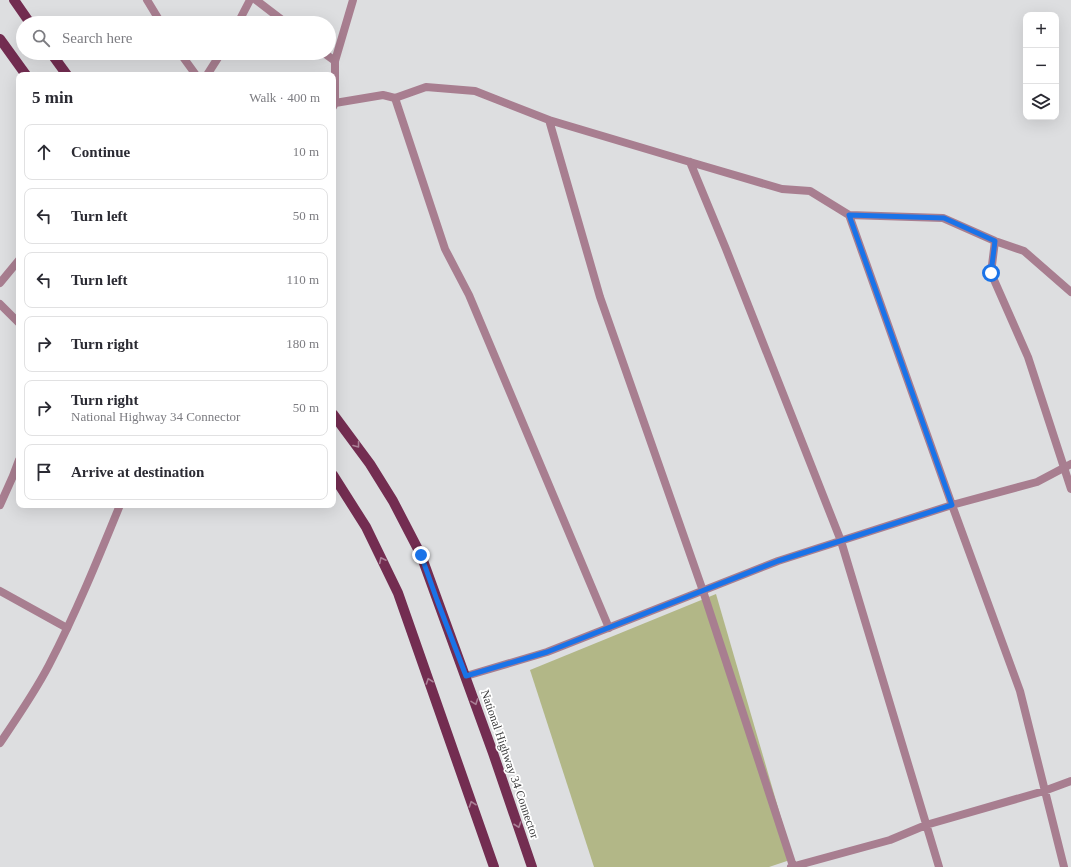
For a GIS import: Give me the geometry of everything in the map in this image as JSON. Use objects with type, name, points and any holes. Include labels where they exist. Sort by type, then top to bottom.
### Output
[{"type":"main road","points":[[14,0],[25,16]]},
{"type":"main road","points":[[0,39],[24,72]]},
{"type":"main road","points":[[56,60],[65,72]]},
{"type":"main road","name":"National Highway 34 Connector","points":[[336,418],[370,464],[394,501],[421,555],[466,676],[532,867]]},
{"type":"main road","points":[[336,480],[366,527],[398,593],[494,867]]},
{"type":"street","points":[[147,0],[156,16]]},
{"type":"street","points":[[242,16],[250,0]]},
{"type":"street","points":[[256,0],[277,16]]},
{"type":"street","points":[[336,55],[353,0]]},
{"type":"street","points":[[185,60],[194,72]]},
{"type":"street","points":[[209,72],[216,60]]},
{"type":"street","points":[[334,61],[334,72]]},
{"type":"street","points":[[336,105],[383,95],[395,98],[426,87],[475,92],[549,120],[690,162],[782,189],[810,191],[849,215],[944,218],[995,241],[1024,251],[1071,292]]},
{"type":"street","points":[[395,98],[445,249],[469,295],[609,628]]},
{"type":"street","points":[[549,120],[600,297],[704,591],[792,867],[890,840],[926,825],[1044,791],[1071,781]]},
{"type":"street","points":[[690,162],[726,249],[841,541],[939,867]]},
{"type":"street","points":[[849,215],[1020,691],[1064,867]]},
{"type":"street","points":[[995,241],[991,273],[1028,357],[1067,466],[1071,489]]},
{"type":"street","points":[[0,283],[16,264]]},
{"type":"street","points":[[0,304],[16,320]]},
{"type":"street","points":[[466,676],[547,652],[778,561],[952,505],[1037,482],[1067,466]]},
{"type":"street","points":[[0,505],[16,470]]},
{"type":"street","points":[[0,743],[18,717],[68,628],[119,508]]},
{"type":"street","points":[[0,592],[68,628]]},
{"type":"green space","points":[[716,594],[793,859],[769,867],[594,867],[530,670]]},
{"type":"route","points":[[421,555],[466,676],[547,652],[778,561],[952,505],[849,215],[944,218],[995,241],[991,273]]}]
